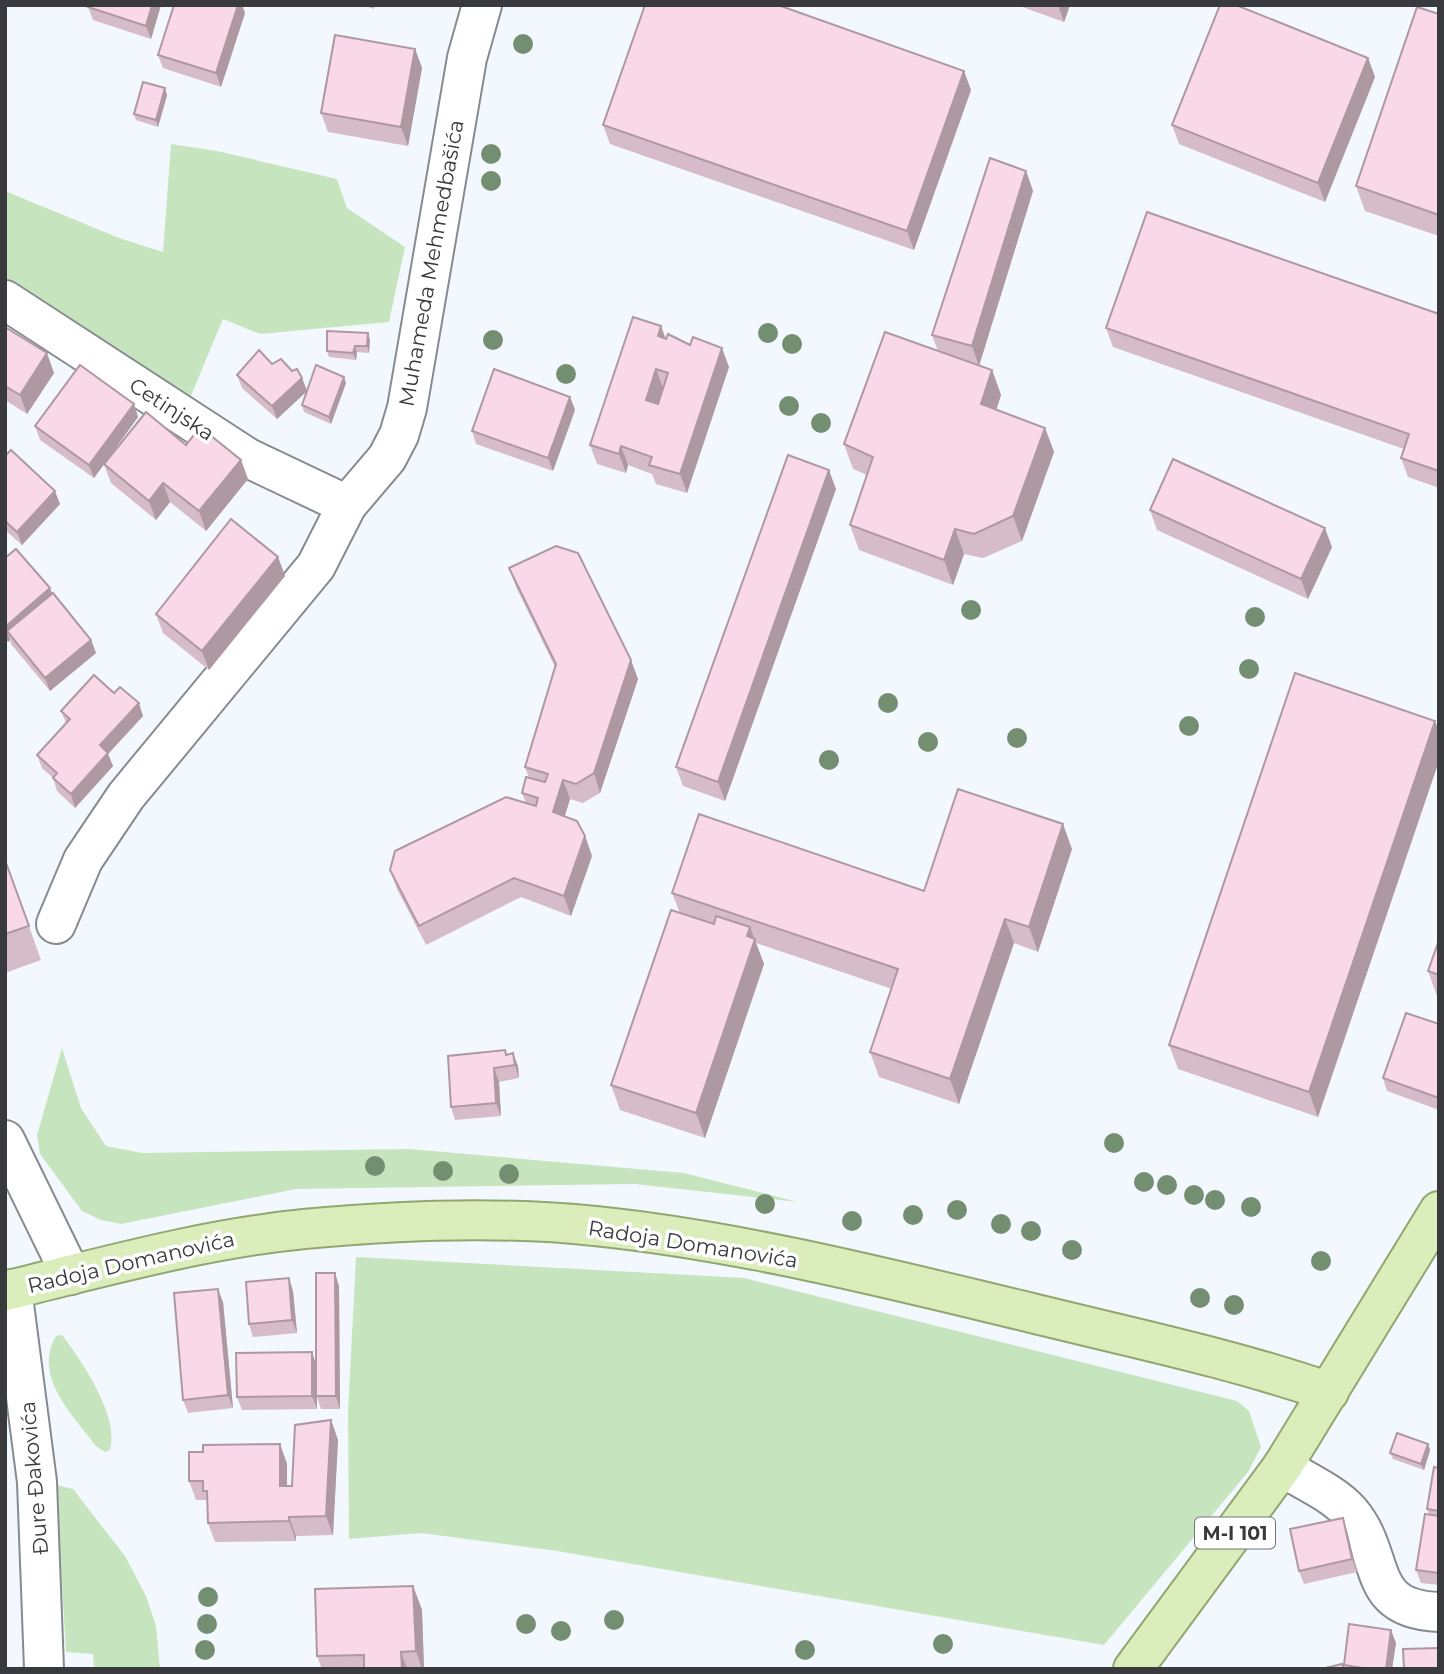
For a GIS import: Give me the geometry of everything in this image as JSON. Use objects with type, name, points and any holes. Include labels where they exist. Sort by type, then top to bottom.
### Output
[{"type":"main road","name":"M-I 101","points":[[1133,1669],[1282,1467],[1439,1211]]},
{"type":"main road","name":"Radoja Domanovića","points":[[9,1290],[242,1236],[306,1229],[452,1221],[593,1225],[724,1245],[941,1292],[1236,1364],[1329,1392]]},
{"type":"street","name":"Muhameda Mehmedbašića","points":[[56,924],[83,860],[126,796],[316,566],[346,505],[387,458],[400,435],[408,408],[447,164],[467,58],[482,5]]},
{"type":"street","name":"Cetinjska","points":[[5,300],[248,458],[346,505]]},
{"type":"street","points":[[5,1140],[71,1275]]},
{"type":"street","name":"Đure Đakovića","points":[[9,1290],[37,1482],[44,1669]]},
{"type":"street","points":[[1282,1467],[1349,1511],[1368,1540],[1382,1585],[1393,1600],[1408,1607],[1439,1612]]},
{"type":"green space","points":[[171,144],[217,151],[337,179],[347,208],[405,247],[389,322],[260,334],[223,319],[188,403],[5,285],[5,191],[119,238],[163,252]]},
{"type":"green space","points":[[62,1048],[81,1108],[106,1146],[142,1153],[409,1149],[684,1173],[798,1202],[635,1184],[296,1189],[121,1224],[101,1220],[82,1211],[40,1154],[37,1135]]},
{"type":"green space","points":[[356,1257],[744,1278],[1237,1401],[1249,1411],[1261,1447],[1248,1472],[1104,1645],[557,1551],[421,1533],[349,1539],[348,1412]]},
{"type":"green space","points":[[62,1335],[89,1374],[110,1422],[110,1450],[105,1452],[96,1446],[67,1409],[52,1381],[50,1351],[56,1336]]},
{"type":"green space","points":[[56,1485],[73,1489],[125,1556],[146,1596],[156,1626],[160,1669],[94,1669],[93,1654],[66,1652]]},
{"type":"building","points":[[152,5],[146,26],[88,7]]},
{"type":"building","points":[[174,5],[238,5],[216,73],[158,55]]},
{"type":"building","points":[[645,5],[778,5],[964,71],[907,231],[603,125]]},
{"type":"building","points":[[1220,5],[1236,5],[1368,58],[1318,183],[1172,125]]},
{"type":"building","points":[[1417,7],[1439,14],[1439,215],[1356,186]]},
{"type":"building","points":[[335,35],[415,49],[401,127],[321,113]]},
{"type":"building","points":[[143,82],[165,88],[156,120],[134,114]]},
{"type":"building","points":[[990,158],[1026,171],[972,346],[932,335]]},
{"type":"building","points":[[1147,212],[1439,314],[1439,471],[1401,458],[1409,434],[1106,328]]},
{"type":"building","points":[[633,317],[661,326],[658,336],[666,339],[668,334],[690,345],[693,337],[722,348],[680,474],[649,465],[652,457],[621,446],[619,454],[590,445]],"holes":[[[656,369],[668,373],[658,404],[646,400]]]},
{"type":"building","points":[[5,327],[47,353],[20,395],[5,386]]},
{"type":"building","points":[[327,331],[368,333],[367,346],[355,346],[353,353],[327,351]]},
{"type":"building","points":[[885,332],[992,370],[981,404],[1045,428],[1013,516],[974,534],[955,529],[944,560],[850,525],[873,457],[844,444]]},
{"type":"building","points":[[259,350],[272,364],[281,359],[292,371],[297,369],[302,378],[272,406],[237,375]]},
{"type":"building","points":[[80,365],[134,404],[89,465],[35,426]]},
{"type":"building","points":[[316,365],[344,377],[329,417],[302,405]]},
{"type":"building","points":[[494,369],[570,397],[548,458],[472,431]]},
{"type":"building","points":[[146,412],[186,445],[200,427],[241,460],[199,511],[163,483],[149,501],[104,464]]},
{"type":"building","points":[[11,450],[55,491],[17,532],[5,521],[5,456]]},
{"type":"building","points":[[788,455],[829,470],[718,782],[676,767]]},
{"type":"building","points":[[1173,459],[1325,528],[1301,579],[1150,510]]},
{"type":"building","points":[[231,519],[278,557],[202,651],[156,614]]},
{"type":"building","points":[[556,546],[578,553],[631,660],[594,773],[576,784],[563,780],[553,812],[577,821],[585,836],[564,896],[514,878],[419,926],[390,870],[395,851],[506,797],[536,806],[538,798],[522,793],[526,777],[545,782],[548,774],[525,767],[556,664],[509,568]]},
{"type":"building","points":[[16,549],[50,588],[5,627],[5,558]]},
{"type":"building","points":[[53,593],[91,640],[45,678],[7,631]]},
{"type":"building","points":[[1295,673],[1435,721],[1309,1092],[1169,1045]]},
{"type":"building","points":[[94,675],[114,693],[120,687],[139,703],[100,745],[108,753],[71,794],[53,778],[57,773],[37,755],[70,719],[61,711]]},
{"type":"building","points":[[958,789],[1063,824],[1029,927],[1005,919],[950,1079],[870,1052],[898,969],[672,893],[699,814],[924,891]]},
{"type":"building","points":[[5,860],[29,926],[5,934]]},
{"type":"building","points":[[671,910],[714,924],[716,916],[750,927],[747,936],[755,939],[696,1113],[611,1085]]},
{"type":"building","points":[[1439,940],[1439,975],[1428,971]]},
{"type":"building","points":[[1406,1013],[1439,1024],[1439,1098],[1383,1078]]},
{"type":"building","points":[[505,1050],[506,1055],[513,1053],[515,1065],[494,1068],[496,1103],[451,1107],[448,1056]]},
{"type":"building","points":[[316,1273],[335,1273],[336,1396],[316,1396]]},
{"type":"building","points":[[289,1278],[292,1320],[249,1324],[246,1282]]},
{"type":"building","points":[[218,1289],[228,1395],[183,1400],[174,1293]]},
{"type":"building","points":[[312,1352],[312,1396],[237,1397],[236,1353]]},
{"type":"building","points":[[331,1420],[326,1516],[289,1517],[289,1521],[208,1523],[207,1491],[203,1491],[203,1481],[189,1481],[189,1452],[203,1452],[203,1445],[280,1444],[280,1486],[292,1486],[295,1425]]},
{"type":"building","points":[[1397,1433],[1428,1444],[1421,1464],[1390,1453]]},
{"type":"building","points":[[1434,1467],[1439,1468],[1439,1511],[1427,1509]]},
{"type":"building","points":[[1425,1514],[1439,1516],[1439,1573],[1416,1570]]},
{"type":"building","points":[[1343,1518],[1352,1559],[1299,1571],[1290,1529]]},
{"type":"building","points":[[413,1586],[416,1651],[401,1652],[402,1669],[364,1669],[364,1655],[317,1656],[315,1589]]},
{"type":"building","points":[[1349,1624],[1391,1630],[1386,1669],[1344,1665]]},
{"type":"building","points":[[1439,1648],[1439,1669],[1404,1669],[1403,1649]]},
{"type":"building","points":[[1342,1664],[1344,1669],[1321,1669]]}]
